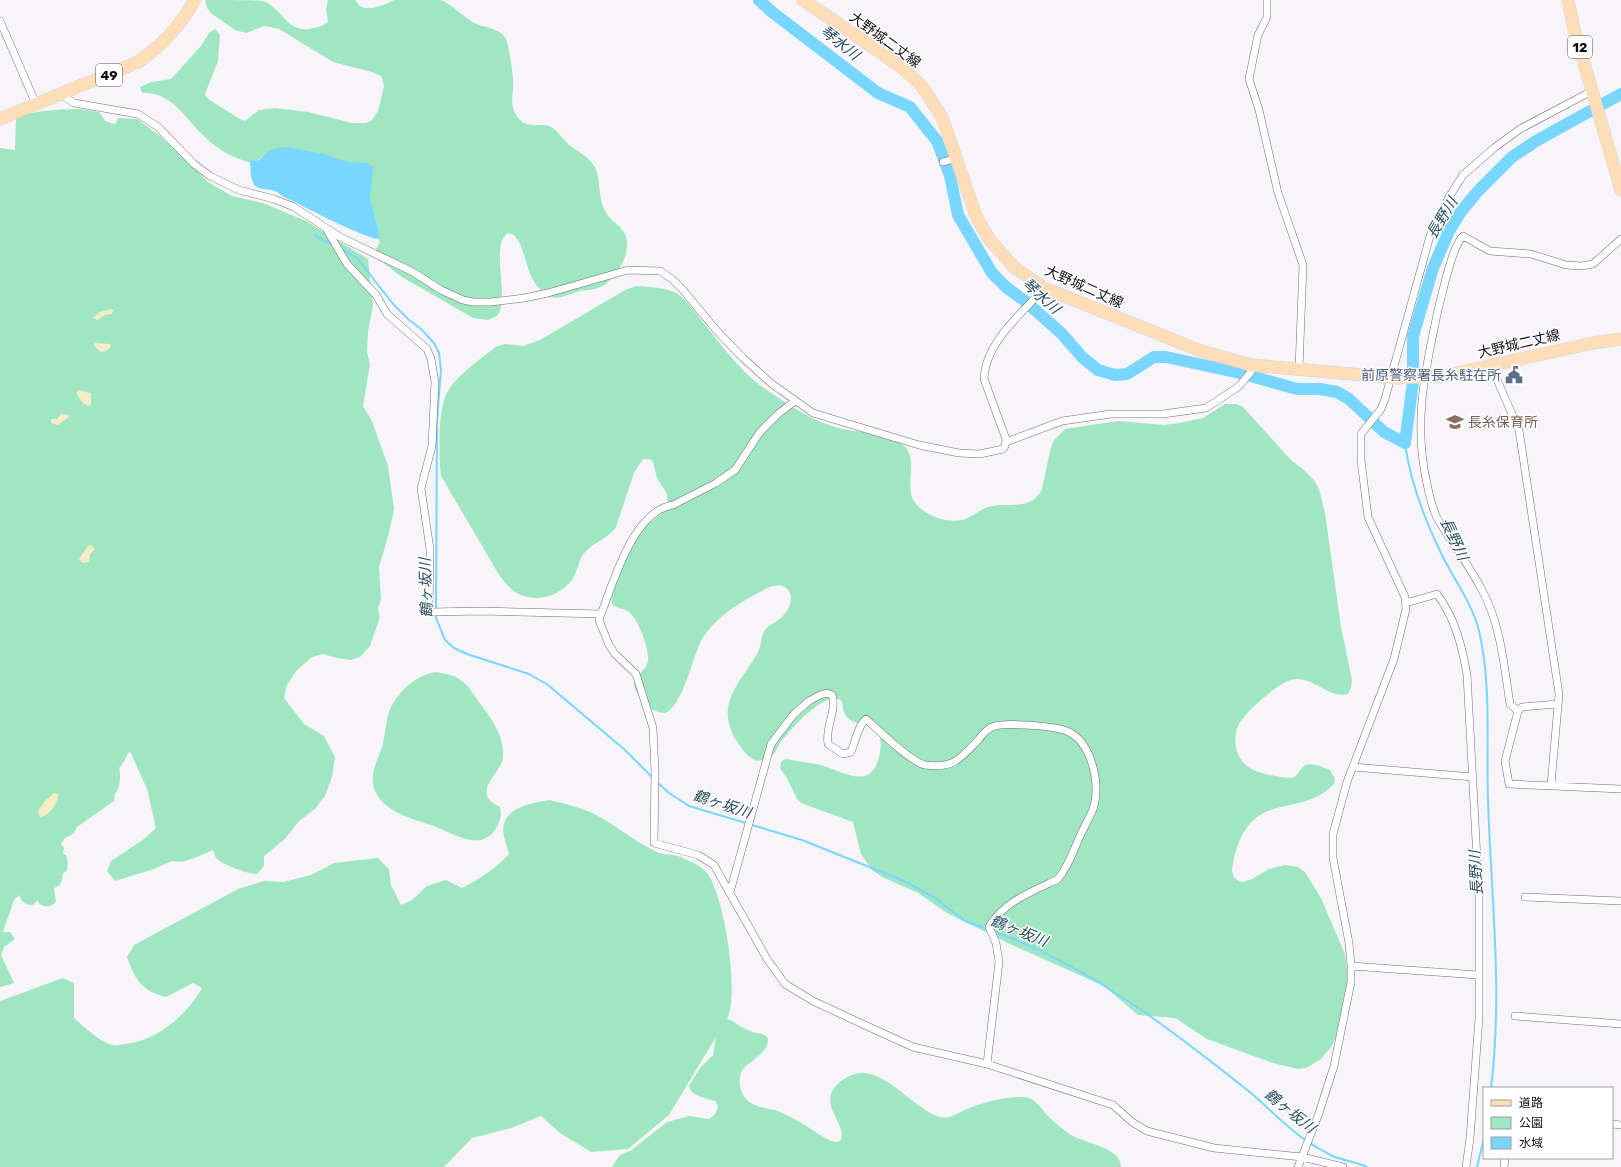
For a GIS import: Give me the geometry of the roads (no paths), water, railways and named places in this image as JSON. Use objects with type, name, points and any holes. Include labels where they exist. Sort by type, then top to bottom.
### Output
[{"type":"main road","name":"49","points":[[0,119],[131,65],[152,52],[173,33],[195,0]]},
{"type":"main road","name":"大野城二丈線","points":[[803,0],[905,70],[921,85],[942,117],[950,160],[976,216],[989,239],[1014,267],[1044,288],[1201,351],[1251,369],[1299,368],[1394,378],[1424,378],[1491,366],[1593,343],[1621,339]]},
{"type":"main road","name":"12","points":[[1568,0],[1601,123],[1621,190]]},
{"type":"street","points":[[1267,0],[1267,17],[1258,35],[1249,79],[1259,110],[1278,193],[1302,266],[1299,368]]},
{"type":"street","points":[[0,20],[36,104]]},
{"type":"street","points":[[1298,1167],[1319,1113],[1334,1066],[1351,982],[1351,966],[1332,842],[1339,810],[1353,766],[1394,659],[1406,603],[1368,517],[1360,443],[1361,434],[1375,416],[1385,399],[1394,378],[1430,236],[1449,197],[1463,176],[1494,148],[1520,129],[1593,92]]},
{"type":"street","points":[[60,94],[74,103],[138,114],[158,127],[194,164],[210,176],[239,190],[283,203],[304,213],[360,247],[413,272],[454,297],[473,302],[491,302],[548,293],[628,270],[648,269],[663,272],[683,290],[717,331],[743,358],[812,413],[919,445],[980,454],[1003,449],[1006,442],[995,406],[984,379],[984,369],[997,342],[1044,288]]},
{"type":"street","points":[[325,227],[347,264],[376,295],[387,314],[427,349],[431,359],[435,382],[432,446],[421,488],[430,550],[429,612],[601,614]]},
{"type":"street","points":[[1518,711],[1510,704],[1501,651],[1490,607],[1482,590],[1435,514],[1430,500],[1422,464],[1420,439],[1421,399],[1443,289],[1454,252],[1463,236],[1490,251],[1531,254],[1566,264],[1581,266],[1593,264],[1621,238]]},
{"type":"street","points":[[1491,366],[1519,430],[1559,694],[1551,785]]},
{"type":"street","points":[[1006,442],[1062,421],[1112,414],[1163,414],[1206,408],[1238,387],[1251,369]]},
{"type":"street","points":[[795,400],[760,432],[735,470],[716,483],[679,502],[667,506],[647,519],[635,534],[626,550],[599,620],[609,645],[615,654],[636,674],[653,728],[655,772],[654,843],[698,855],[709,860],[714,865],[730,892],[734,902],[767,959],[790,988],[813,1001],[913,1047],[987,1064],[1113,1105],[1132,1122],[1147,1131],[1214,1148],[1302,1157],[1343,1167]]},
{"type":"street","points":[[1406,603],[1437,594],[1445,604],[1451,617],[1462,647],[1467,675],[1480,896],[1478,975],[1479,1018],[1470,1138],[1466,1167]]},
{"type":"street","points":[[730,892],[771,744],[794,714],[809,701],[827,693],[832,695],[835,703],[827,738],[828,744],[843,754],[851,752],[858,730],[862,722],[866,719],[919,763],[926,765],[957,762],[984,733],[992,727],[1007,725],[1049,726],[1068,731],[1077,737],[1085,747],[1094,771],[1096,797],[1092,811],[1080,835],[1070,861],[1058,879],[1012,902],[989,927],[996,943],[999,962],[987,1064]]},
{"type":"street","points":[[1558,704],[1522,707],[1518,711],[1505,761],[1509,784],[1621,789]]},
{"type":"street","points":[[1353,766],[1473,777]]},
{"type":"street","points":[[1525,897],[1621,901]]},
{"type":"street","points":[[1351,966],[1478,975]]},
{"type":"street","points":[[1515,1016],[1621,1024]]},
{"type":"water","points":[[286,147],[324,154],[347,162],[367,163],[373,167],[370,198],[380,238],[375,239],[352,230],[283,197],[277,192],[259,188],[254,185],[251,177],[250,161],[259,160],[271,150]]},
{"type":"waterway","name":"琴水川","points":[[759,0],[772,12],[878,93],[910,107],[937,141],[950,176],[958,215],[992,273],[1007,288],[1025,301],[1062,334],[1083,358],[1098,370],[1115,375],[1127,374],[1154,357],[1166,357],[1240,373],[1297,389],[1320,389],[1337,392],[1349,399],[1384,432],[1405,443]]},
{"type":"waterway","name":"長野川","points":[[1405,443],[1413,382],[1413,336],[1433,268],[1449,231],[1460,213],[1478,191],[1512,157],[1536,141],[1621,94]]},
{"type":"waterway","name":"鶴ヶ坂川","points":[[314,235],[333,245]]},
{"type":"waterway","name":"鶴ヶ坂川","points":[[342,249],[357,258],[394,305],[434,343],[439,353],[441,370],[437,420],[436,618],[445,640],[454,648],[467,654],[529,674],[548,685],[625,750],[652,777]]},
{"type":"waterway","name":"長野川","points":[[1405,443],[1410,472],[1423,513],[1441,553],[1475,617],[1485,669],[1488,713],[1488,800],[1496,980],[1496,1016],[1491,1087]]},
{"type":"waterway","name":"鶴ヶ坂川","points":[[657,782],[669,793],[689,806],[802,840],[904,881],[935,898],[965,921],[987,929]]},
{"type":"waterway","name":"鶴ヶ坂川","points":[[993,931],[1029,945],[1096,981],[1160,1023],[1191,1046],[1251,1093],[1311,1144],[1332,1156],[1367,1167]]},
{"type":"waterway","name":"長野川","points":[[1477,1167],[1483,1142]]},
{"type":"place","name":"前原警察署長糸駐在所","points":[[1514,375]]},
{"type":"place","name":"長糸保育所","points":[[1455,422]]}]
